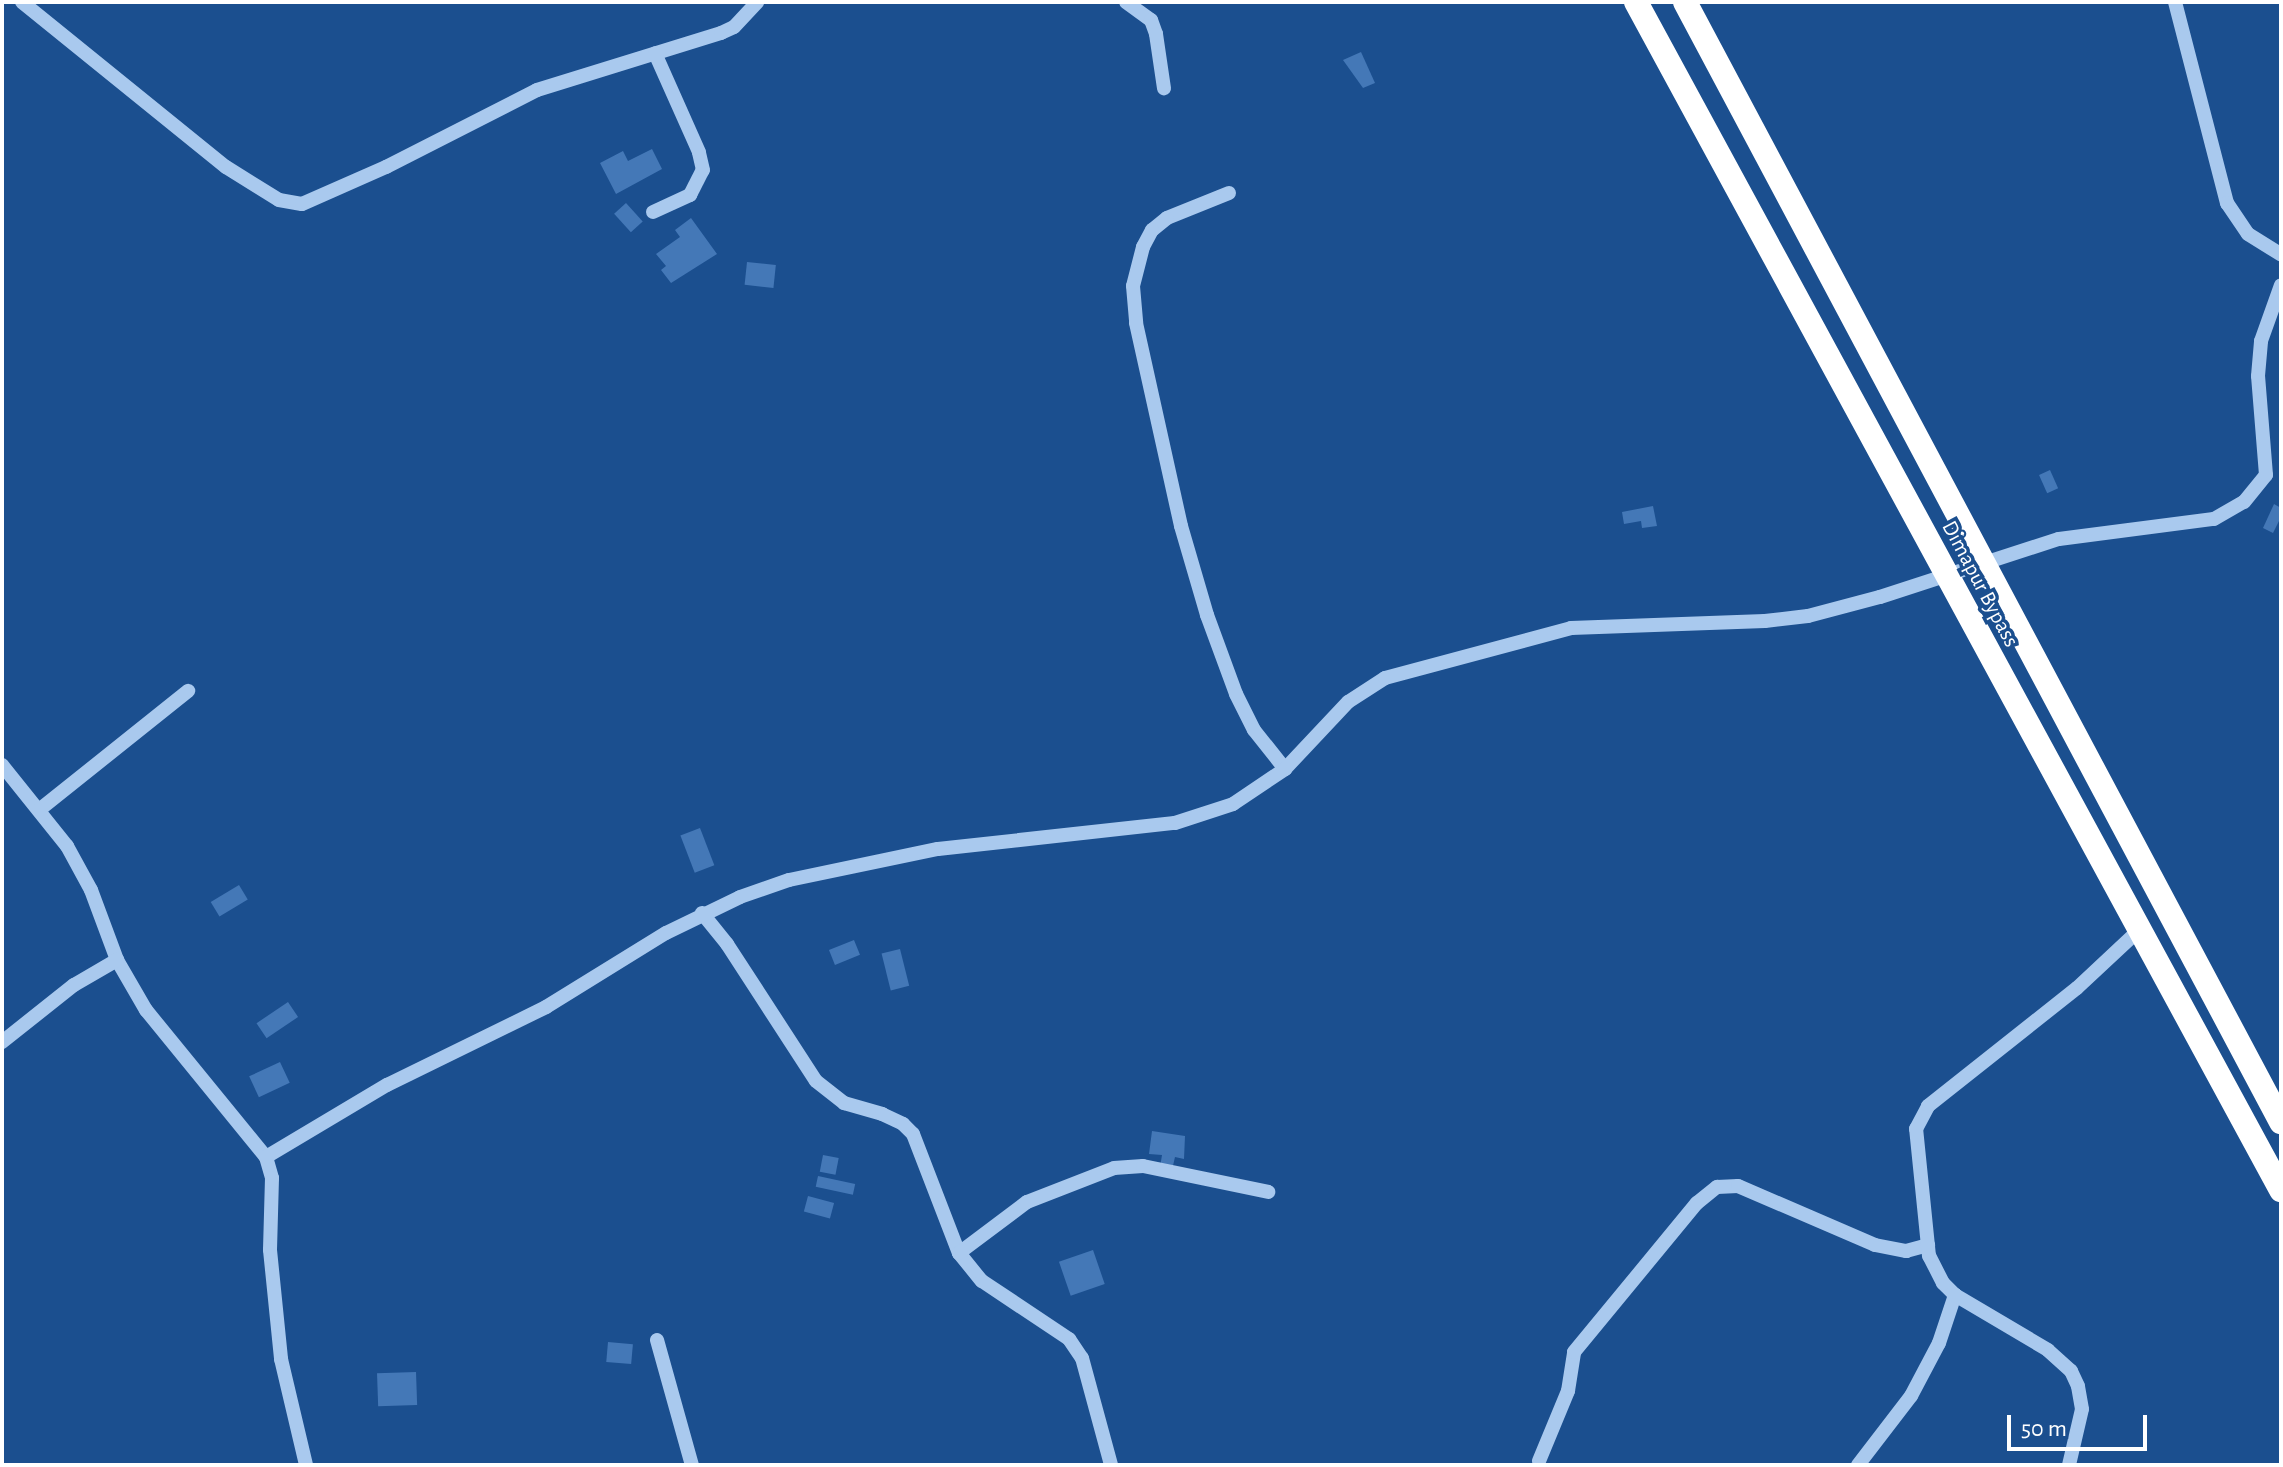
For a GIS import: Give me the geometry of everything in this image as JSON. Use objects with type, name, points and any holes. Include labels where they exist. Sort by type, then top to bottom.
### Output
[{"type":"highway","name":"Dimapur Bypass","points":[[1636,2],[2281,1190]]},
{"type":"highway","name":"Dimapur Bypass","points":[[1685,2],[2281,1122]]},
{"type":"street","points":[[22,2],[226,167],[279,200],[302,204],[386,167],[511,100],[721,33],[734,27],[757,2]]},
{"type":"street","points":[[1126,2],[1151,20],[1164,88]]},
{"type":"street","points":[[2175,2],[2227,203],[2248,234],[2281,255]]},
{"type":"street","points":[[653,212],[690,195],[703,170],[699,152],[655,53]]},
{"type":"street","points":[[1229,193],[1167,218],[1152,230],[1143,247],[1133,286],[1136,323],[1181,526],[1207,615],[1236,694],[1254,730],[1285,769]]},
{"type":"street","points":[[266,1157],[387,1085],[546,1007],[702,913],[789,880],[938,849],[1071,836],[1190,819],[1233,804],[1285,769],[1348,702],[1385,678],[1571,628],[1765,621],[1808,616],[2059,539],[2214,519],[2244,502],[2266,475],[2258,376],[2261,341],[2281,285]]},
{"type":"street","points":[[39,810],[188,691]]},
{"type":"street","points":[[2,765],[67,846],[91,890],[117,960],[146,1010],[266,1157],[272,1178],[270,1250],[279,1344],[302,1463]]},
{"type":"street","points":[[702,913],[727,944],[816,1081],[844,1103],[882,1114],[903,1124],[913,1134],[959,1253],[982,1281],[1002,1296],[1040,1316],[1069,1339],[1082,1358],[1111,1465]]},
{"type":"street","points":[[2069,1465],[2082,1409],[2078,1386],[2071,1371],[2048,1350],[1955,1295],[1936,1271],[1928,1245],[1915,1139],[1928,1106],[2077,988],[2138,931]]},
{"type":"street","points":[[2,1042],[74,985],[117,960]]},
{"type":"street","points":[[959,1253],[1027,1202],[1114,1168],[1143,1166],[1268,1192]]},
{"type":"street","points":[[1539,1461],[1568,1391],[1574,1352],[1697,1203],[1717,1187],[1738,1186],[1875,1245],[1906,1251],[1928,1245]]},
{"type":"street","points":[[1858,1465],[1911,1396],[1939,1343],[1955,1295]]},
{"type":"street","points":[[657,1340],[692,1465]]},
{"type":"building","points":[[1361,52],[1375,83],[1363,88],[1343,60]]},
{"type":"building","points":[[652,149],[662,169],[616,194],[600,163],[623,151],[628,161]]},
{"type":"building","points":[[626,203],[643,222],[631,232],[614,214]]},
{"type":"building","points":[[691,218],[717,254],[671,283],[661,270],[666,266],[656,254],[680,237],[675,230]]},
{"type":"building","points":[[747,262],[776,265],[773,288],[745,285]]},
{"type":"building","points":[[2050,470],[2058,488],[2047,493],[2039,475]]},
{"type":"building","points":[[2274,504],[2281,508],[2281,517],[2273,533],[2263,528]]},
{"type":"building","points":[[1653,506],[1657,526],[1642,528],[1641,521],[1624,524],[1622,512]]},
{"type":"building","points":[[700,828],[714,865],[695,873],[680,836]]},
{"type":"building","points":[[239,885],[248,900],[219,917],[211,902]]},
{"type":"building","points":[[854,940],[860,955],[835,965],[829,950]]},
{"type":"building","points":[[900,949],[909,986],[891,990],[882,954]]},
{"type":"building","points":[[288,1002],[298,1017],[267,1038],[256,1023]]},
{"type":"building","points":[[280,1062],[290,1083],[259,1097],[249,1076]]},
{"type":"building","points":[[1152,1131],[1185,1136],[1184,1159],[1175,1157],[1172,1170],[1160,1167],[1162,1155],[1149,1154]]},
{"type":"building","points":[[823,1155],[839,1158],[835,1175],[820,1172]]},
{"type":"building","points":[[818,1176],[855,1184],[853,1195],[816,1187]]},
{"type":"building","points":[[808,1196],[834,1203],[830,1218],[804,1211]]},
{"type":"building","points":[[1093,1250],[1105,1284],[1071,1296],[1059,1262]]},
{"type":"building","points":[[608,1342],[633,1344],[631,1364],[606,1362]]},
{"type":"building","points":[[416,1372],[417,1405],[378,1406],[377,1373]]}]
